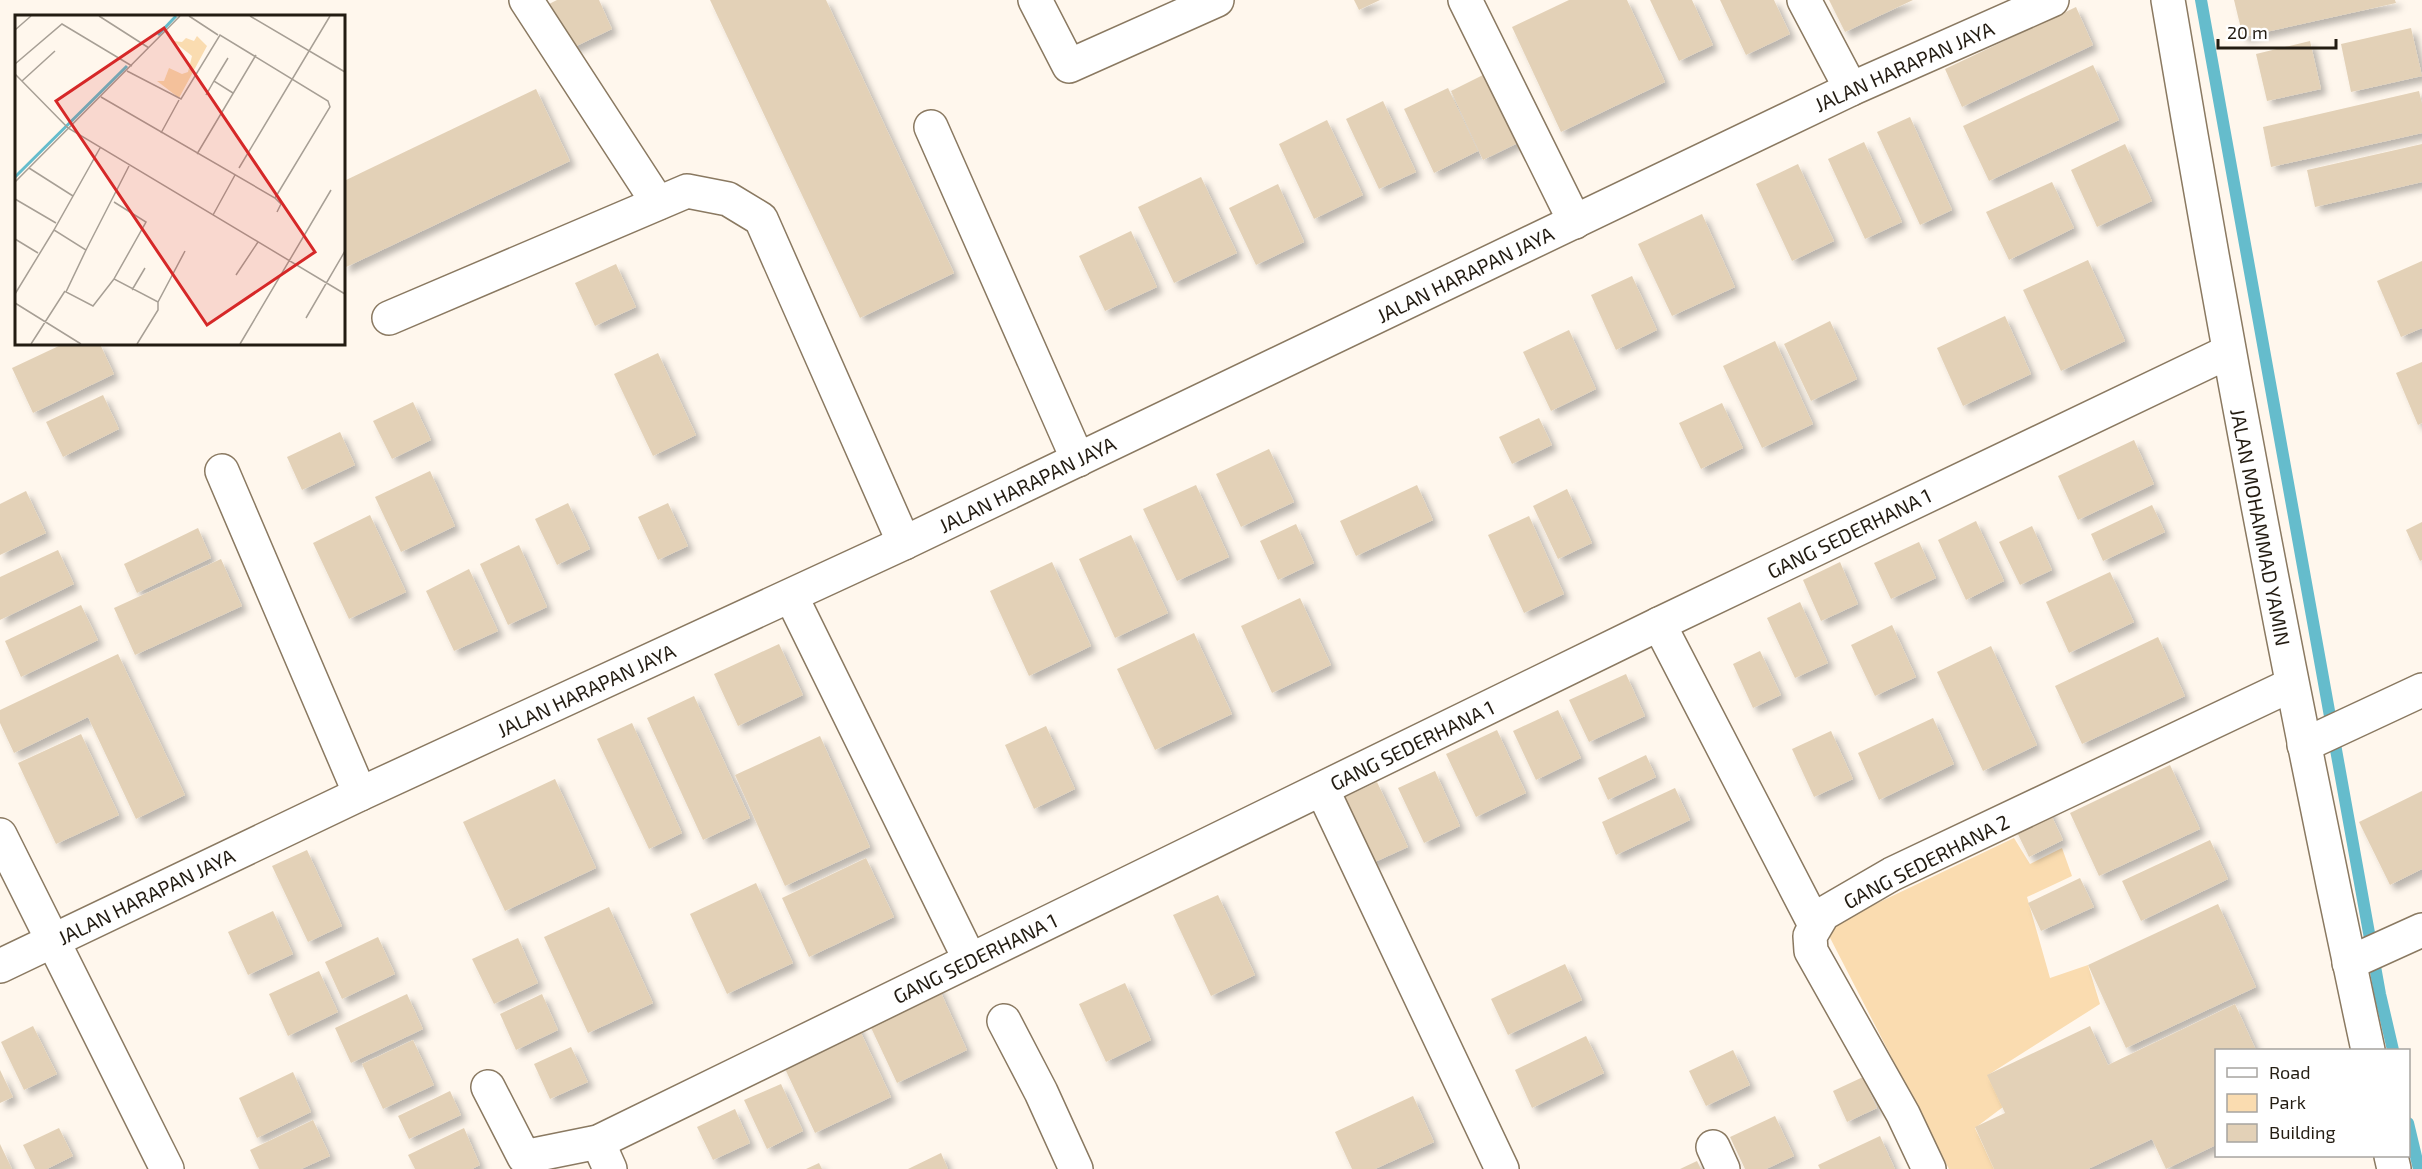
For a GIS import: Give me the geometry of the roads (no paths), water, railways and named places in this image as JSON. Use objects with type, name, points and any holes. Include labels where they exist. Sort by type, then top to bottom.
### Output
[{"type":"street","points":[[526,0],[658,203]]},
{"type":"street","points":[[1035,0],[1070,66],[1217,0]]},
{"type":"street","points":[[1465,0],[1575,222]]},
{"type":"street","points":[[1804,0],[1851,89]]},
{"type":"street","name":"JALAN HARAPAN JAYA","points":[[0,966],[360,794],[904,543],[1851,89],[2052,0]]},
{"type":"street","name":"JALAN MOHAMMAD YAMIN","points":[[2168,0],[2228,352],[2291,685],[2368,1049]]},
{"type":"street","points":[[931,126],[1078,460]]},
{"type":"street","points":[[389,318],[687,191],[728,199],[761,219],[904,543]]},
{"type":"street","name":"GANG SEDERHANA 1","points":[[488,1087],[524,1157],[604,1156],[970,960],[1659,624],[2228,352]]},
{"type":"street","points":[[222,471],[360,794]]},
{"type":"street","points":[[791,596],[970,960]]},
{"type":"street","points":[[1659,624],[1815,925],[1810,936],[1810,951],[1903,1114],[1929,1169]]},
{"type":"street","name":"GANG SEDERHANA 2","points":[[1815,925],[1823,914],[1892,874],[2291,685]]},
{"type":"street","points":[[2304,745],[2422,690]]},
{"type":"street","points":[[1322,789],[1502,1169]]},
{"type":"street","points":[[0,835],[167,1169]]},
{"type":"street","points":[[2351,963],[2422,930]]},
{"type":"street","points":[[1004,1021],[1041,1092],[1076,1169]]},
{"type":"waterway","points":[[2201,0],[2380,994],[2393,1049]]},
{"type":"waterway","points":[[2410,1131],[2419,1169]]}]
